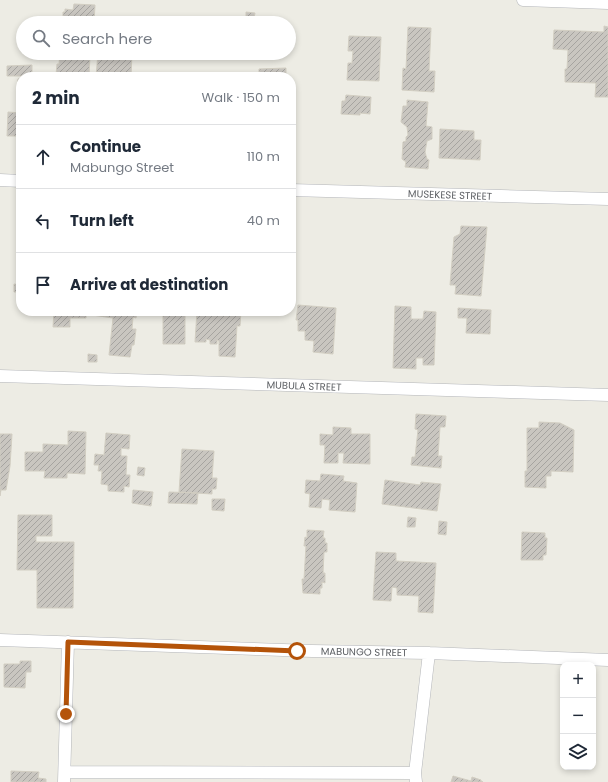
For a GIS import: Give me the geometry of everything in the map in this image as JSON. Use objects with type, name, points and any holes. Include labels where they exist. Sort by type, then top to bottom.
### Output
[{"type":"street","points":[[523,0],[608,3]]},
{"type":"street","points":[[0,180],[16,181]]},
{"type":"street","name":"MUSEKESE STREET","points":[[296,190],[608,199]]},
{"type":"street","name":"MUBULA STREET","points":[[0,376],[608,395]]},
{"type":"street","name":"MABUNGO STREET","points":[[0,640],[608,660]]},
{"type":"street","points":[[68,642],[65,777],[416,777],[429,653]]},
{"type":"building","points":[[74,4],[95,5],[94,16],[63,16],[65,9],[73,10]]},
{"type":"building","points":[[246,12],[255,13],[254,16],[246,16]]},
{"type":"building","points":[[604,26],[608,27],[608,97],[595,97],[596,83],[565,82],[565,69],[567,69],[568,50],[553,49],[554,30],[604,32]]},
{"type":"building","points":[[408,27],[431,28],[429,71],[435,71],[434,92],[402,90],[403,68],[406,69]]},
{"type":"building","points":[[349,36],[381,37],[379,81],[347,80],[348,63],[352,63],[353,51],[348,51]]},
{"type":"building","points":[[59,60],[90,60],[89,72],[56,72],[57,64],[59,64]]},
{"type":"building","points":[[97,60],[132,60],[131,72],[96,72]]},
{"type":"building","points":[[32,65],[32,72],[16,72],[16,76],[7,76],[7,66]]},
{"type":"building","points":[[286,68],[286,72],[259,72],[259,69]]},
{"type":"building","points":[[346,95],[371,97],[370,114],[341,114],[342,101],[345,101]]},
{"type":"building","points":[[407,100],[428,102],[426,126],[432,127],[432,139],[427,141],[425,152],[427,159],[429,160],[428,169],[405,167],[406,162],[402,159],[403,142],[406,141],[406,137],[408,135],[407,127],[401,122],[403,106],[407,106]]},
{"type":"building","points":[[8,112],[16,113],[16,136],[7,136]]},
{"type":"building","points":[[440,129],[474,131],[474,140],[481,140],[480,160],[439,158]]},
{"type":"building","points":[[461,226],[487,227],[481,296],[455,294],[456,285],[450,285],[454,237],[460,234]]},
{"type":"building","points":[[14,284],[16,284],[16,292],[14,292]]},
{"type":"building","points":[[298,305],[336,308],[333,354],[313,352],[314,341],[305,340],[305,331],[298,331],[298,320],[296,320]]},
{"type":"building","points":[[395,306],[411,307],[411,319],[423,319],[424,311],[436,312],[434,365],[423,365],[423,358],[416,358],[416,369],[393,368]]},
{"type":"building","points":[[458,308],[491,310],[490,334],[466,333],[467,318],[458,318]]},
{"type":"building","points":[[54,316],[86,316],[86,318],[70,318],[70,327],[53,327]]},
{"type":"building","points":[[99,316],[136,316],[136,318],[133,317],[132,329],[136,329],[134,345],[132,345],[130,357],[109,355],[113,318]]},
{"type":"building","points":[[163,316],[185,316],[185,344],[163,344]]},
{"type":"building","points":[[197,316],[241,316],[240,326],[237,326],[235,357],[219,356],[219,341],[217,340],[217,344],[210,344],[210,340],[206,339],[206,342],[195,342]]},
{"type":"building","points":[[88,354],[97,355],[97,362],[88,362]]},
{"type":"building","points":[[416,414],[446,416],[445,427],[440,427],[438,456],[442,456],[441,468],[411,465],[412,457],[415,457],[418,430],[415,429]]},
{"type":"building","points":[[539,422],[560,423],[574,430],[573,472],[551,471],[551,476],[546,476],[546,488],[525,487],[525,471],[527,471],[527,428],[539,428]]},
{"type":"building","points":[[333,427],[351,428],[351,434],[370,434],[370,464],[343,463],[344,453],[338,453],[338,463],[324,463],[325,445],[320,445],[320,434],[333,435]]},
{"type":"building","points":[[68,431],[86,432],[85,474],[67,473],[67,478],[44,478],[45,471],[25,471],[25,452],[43,452],[43,444],[68,445]]},
{"type":"building","points":[[106,433],[130,435],[129,449],[121,448],[121,456],[127,456],[126,475],[130,475],[129,487],[124,486],[124,492],[108,491],[108,485],[101,484],[102,471],[98,471],[99,465],[94,465],[95,454],[104,455]]},
{"type":"building","points":[[0,434],[12,434],[10,466],[6,490],[1,490],[0,496]]},
{"type":"building","points":[[182,449],[214,451],[212,478],[217,478],[216,489],[212,489],[212,494],[179,492]]},
{"type":"building","points":[[138,467],[145,468],[144,476],[137,475]]},
{"type":"building","points":[[321,474],[344,476],[343,481],[357,483],[355,512],[329,510],[330,500],[322,499],[321,508],[309,507],[310,494],[305,493],[306,480],[320,481]]},
{"type":"building","points":[[385,480],[420,485],[421,482],[441,484],[437,511],[382,504]]},
{"type":"building","points":[[133,490],[153,492],[151,506],[132,503]]},
{"type":"building","points":[[169,492],[198,493],[197,504],[168,503]]},
{"type":"building","points":[[212,499],[225,499],[224,511],[212,510]]},
{"type":"building","points":[[18,515],[52,515],[52,536],[36,536],[36,542],[74,542],[73,608],[37,608],[37,570],[17,570]]},
{"type":"building","points":[[408,517],[416,518],[415,527],[407,527]]},
{"type":"building","points":[[439,521],[447,522],[446,535],[438,534]]},
{"type":"building","points":[[307,530],[324,531],[323,538],[325,538],[325,543],[327,543],[327,552],[324,552],[323,573],[325,573],[325,583],[322,582],[320,594],[303,593],[302,579],[304,579],[306,546],[304,546],[305,537],[307,538]]},
{"type":"building","points":[[522,532],[545,533],[545,538],[547,538],[546,555],[543,555],[543,560],[521,560]]},
{"type":"building","points":[[376,552],[396,553],[396,561],[436,563],[433,613],[418,612],[419,596],[397,595],[397,588],[392,587],[391,601],[373,600]]},
{"type":"building","points":[[20,661],[31,661],[31,672],[26,672],[25,688],[4,687],[4,664],[20,664]]},
{"type":"building","points":[[11,771],[39,772],[38,778],[46,779],[46,782],[11,782]]},
{"type":"building","points":[[453,776],[471,781],[472,777],[483,782],[451,782]]},
{"type":"route","points":[[66,714],[68,642],[297,651]]}]
